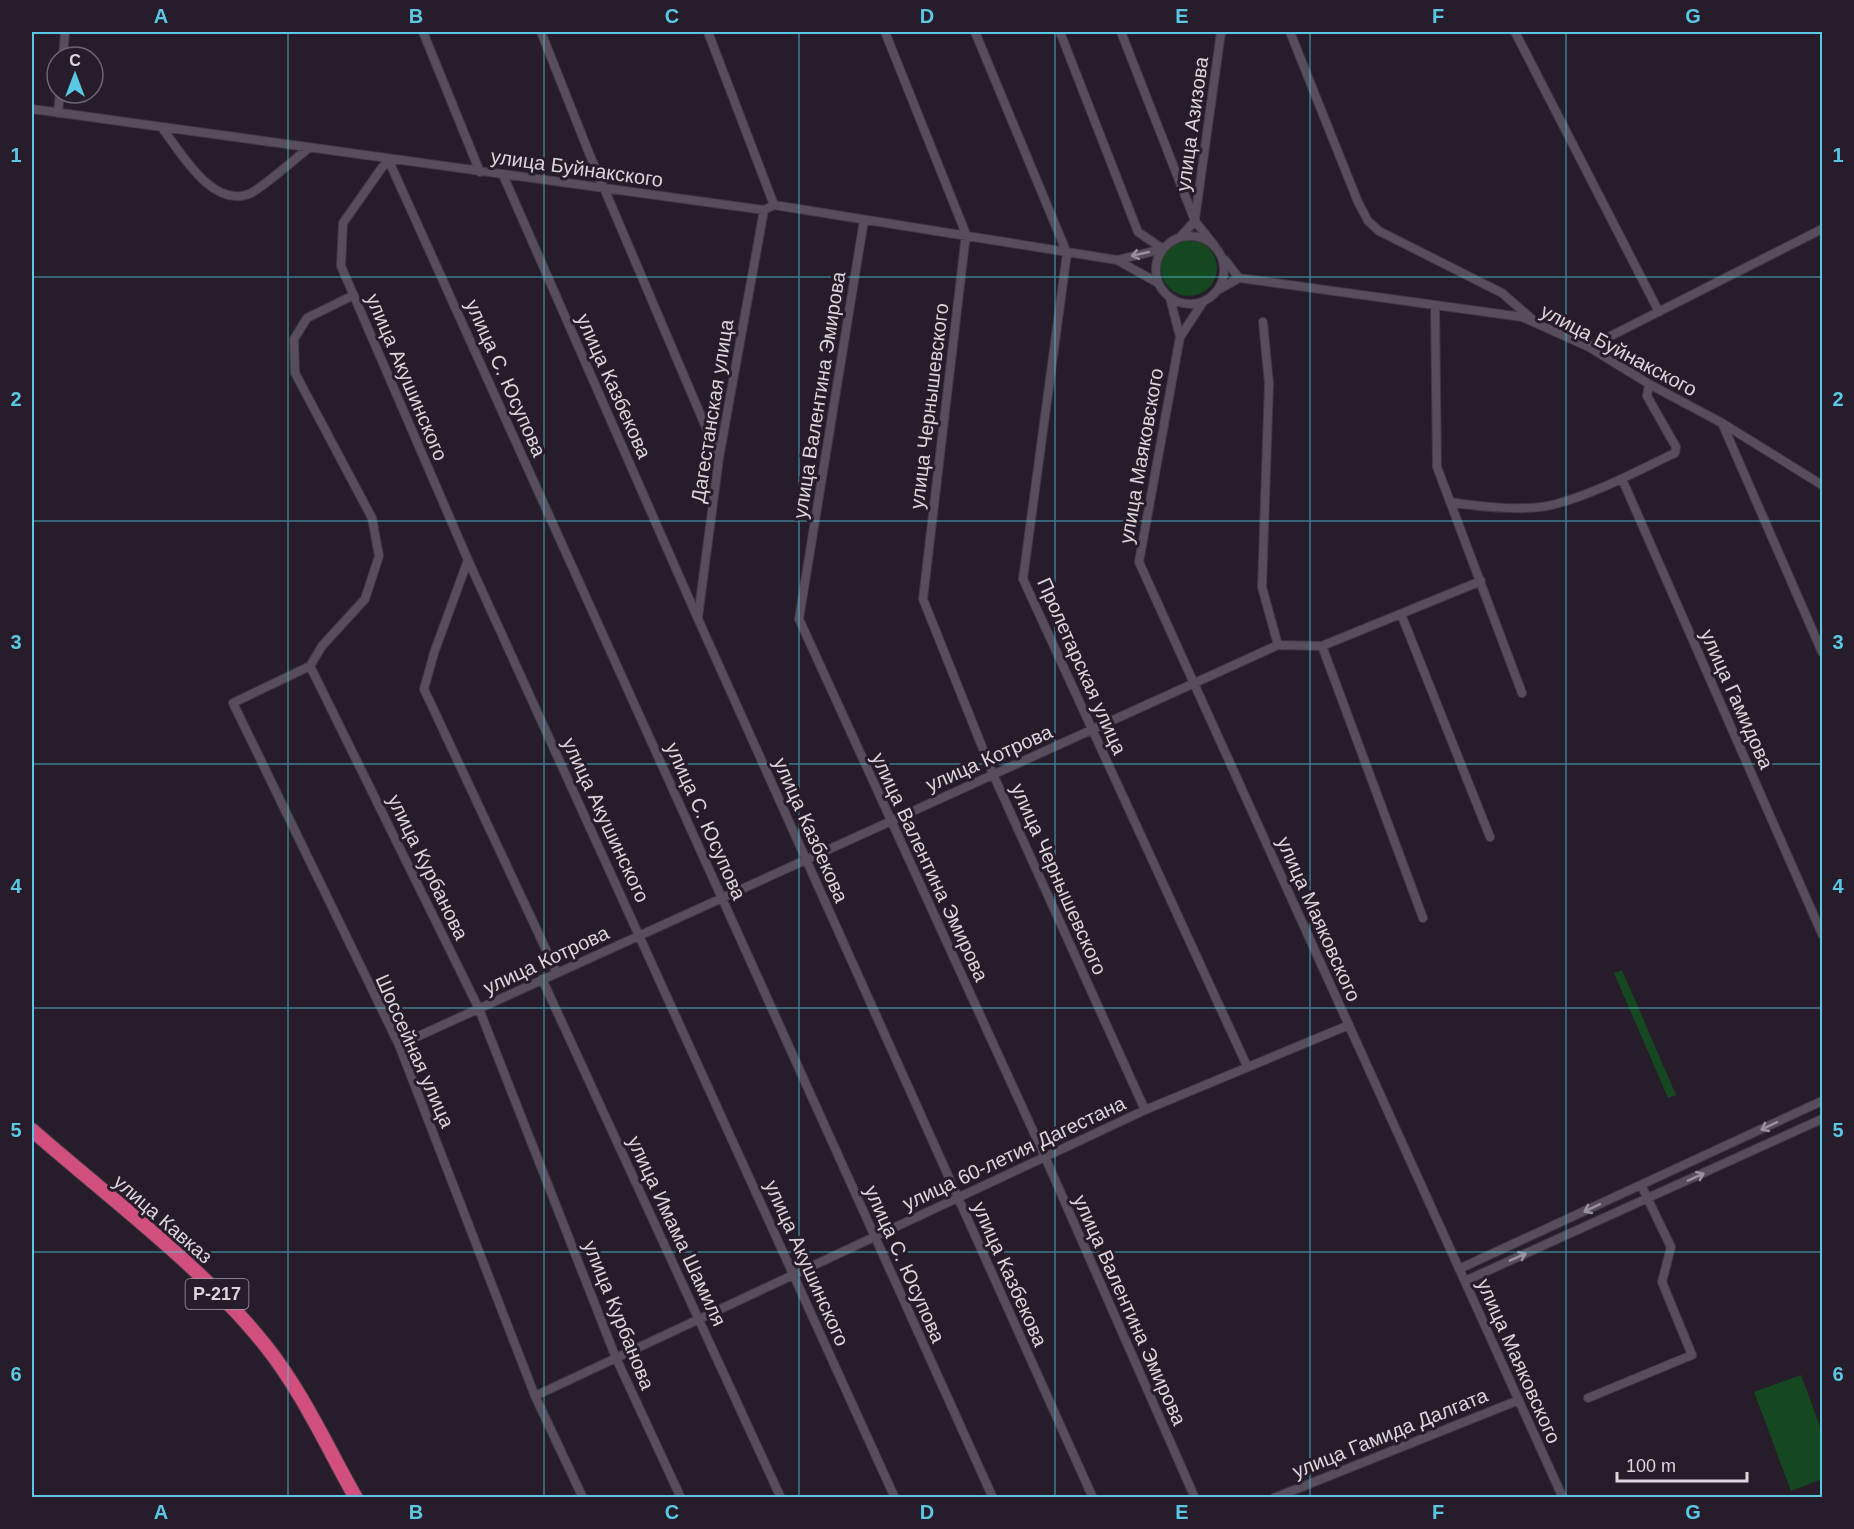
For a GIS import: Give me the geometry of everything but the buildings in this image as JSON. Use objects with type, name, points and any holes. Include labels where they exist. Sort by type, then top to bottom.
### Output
[{"type":"highway","name":"улица Кавказ","points":[[32,1130],[163,1244],[242,1318],[266,1346],[291,1383],[356,1497]]},
{"type":"street","points":[[423,32],[480,172]]},
{"type":"street","points":[[541,32],[604,188],[719,458]]},
{"type":"street","points":[[708,32],[774,205]]},
{"type":"street","points":[[885,32],[966,234]]},
{"type":"street","points":[[975,32],[1067,253]]},
{"type":"street","points":[[1060,32],[1138,232],[1163,249]]},
{"type":"street","points":[[1121,32],[1195,221],[1239,278],[1203,302],[1180,337]]},
{"type":"street","name":"улица Азизова","points":[[1195,221],[1221,32]]},
{"type":"street","points":[[1290,32],[1358,202],[1368,221],[1379,231],[1502,293],[1538,324]]},
{"type":"street","points":[[1515,32],[1659,312]]},
{"type":"street","points":[[58,113],[59,105]]},
{"type":"street","name":"улица Буйнакского","points":[[32,110],[764,210]]},
{"type":"street","points":[[162,128],[207,187],[228,194],[249,194],[309,148]]},
{"type":"street","name":"улица Акушинского","points":[[388,159],[343,223],[340,266],[468,560],[896,1497]]},
{"type":"street","name":"улица С. Юсупова","points":[[388,159],[993,1497]]},
{"type":"street","name":"улица Казбекова","points":[[503,175],[698,619],[1093,1497]]},
{"type":"street","points":[[764,210],[774,205],[1117,260],[1158,283],[1170,298],[1180,337]]},
{"type":"street","name":"Дагестанская улица","points":[[698,619],[719,458],[764,210]]},
{"type":"street","name":"улица Валентина Эмирова","points":[[864,220],[799,619],[1045,1157],[1195,1497]]},
{"type":"street","points":[[1117,260],[1163,249],[1195,221]]},
{"type":"street","points":[[1589,347],[1822,229]]},
{"type":"street","name":"улица Чернышевского","points":[[966,234],[923,599],[993,774],[1145,1110]]},
{"type":"street","points":[[1179,237],[1192,235],[1204,238],[1214,245]]},
{"type":"street","points":[[1158,283],[1155,269],[1163,249]]},
{"type":"street","name":"Пролетарская улица","points":[[1067,253],[1023,579],[1247,1066]]},
{"type":"street","points":[[1220,289],[1224,277],[1221,254]]},
{"type":"street","name":"улица Буйнакского","points":[[1239,278],[1522,317],[1589,347],[1649,384],[1722,423],[1822,485]]},
{"type":"street","points":[[310,666],[322,646],[365,599],[380,556],[372,518],[295,373],[294,339],[307,318],[354,295]]},
{"type":"street","points":[[1170,298],[1180,303],[1193,305],[1203,302]]},
{"type":"street","points":[[1435,305],[1437,467],[1522,693]]},
{"type":"street","points":[[1263,322],[1269,384],[1262,587],[1278,645]]},
{"type":"street","name":"улица Маяковского","points":[[1180,337],[1139,562],[1563,1497]]},
{"type":"street","points":[[1450,502],[1486,508],[1554,505],[1622,479],[1676,451],[1647,396],[1649,384]]},
{"type":"street","points":[[1722,423],[1822,652]]},
{"type":"street","name":"улица Гамидова","points":[[1622,479],[1822,934]]},
{"type":"street","points":[[468,560],[434,653],[424,689],[557,973]]},
{"type":"street","name":"улица Котрова","points":[[399,1045],[1278,645],[1322,646],[1481,581]]},
{"type":"street","points":[[1401,614],[1490,837]]},
{"type":"street","points":[[1322,646],[1424,918]]},
{"type":"street","name":"улица Курбанова","points":[[310,666],[479,1009],[616,1358],[681,1497]]},
{"type":"street","name":"Шоссейная улица","points":[[310,666],[233,703],[399,1045],[535,1396],[583,1497]]},
{"type":"street","name":"улица Имама Шамиля","points":[[542,979],[781,1497]]},
{"type":"street","name":"улица 60-летия Дагестана","points":[[535,1396],[1145,1110],[1349,1025]]},
{"type":"street","points":[[1460,1269],[1822,1101]]},
{"type":"street","points":[[1465,1281],[1822,1119]]},
{"type":"street","points":[[1744,1137],[1751,1152]]},
{"type":"street","points":[[1588,1398],[1692,1355],[1662,1282],[1671,1247],[1641,1185]]},
{"type":"street","name":"улица Гамида Далгата","points":[[1274,1497],[1519,1400]]},
{"type":"green space","points":[[1189,240],[1204,245],[1212,253],[1217,268],[1212,283],[1204,291],[1189,296],[1174,291],[1166,283],[1161,268],[1166,253],[1174,245]]},
{"type":"green space","points":[[1622,970],[1676,1095],[1668,1098],[1614,973]]},
{"type":"green space","points":[[1801,1375],[1822,1432],[1822,1479],[1791,1491],[1754,1392]]}]
